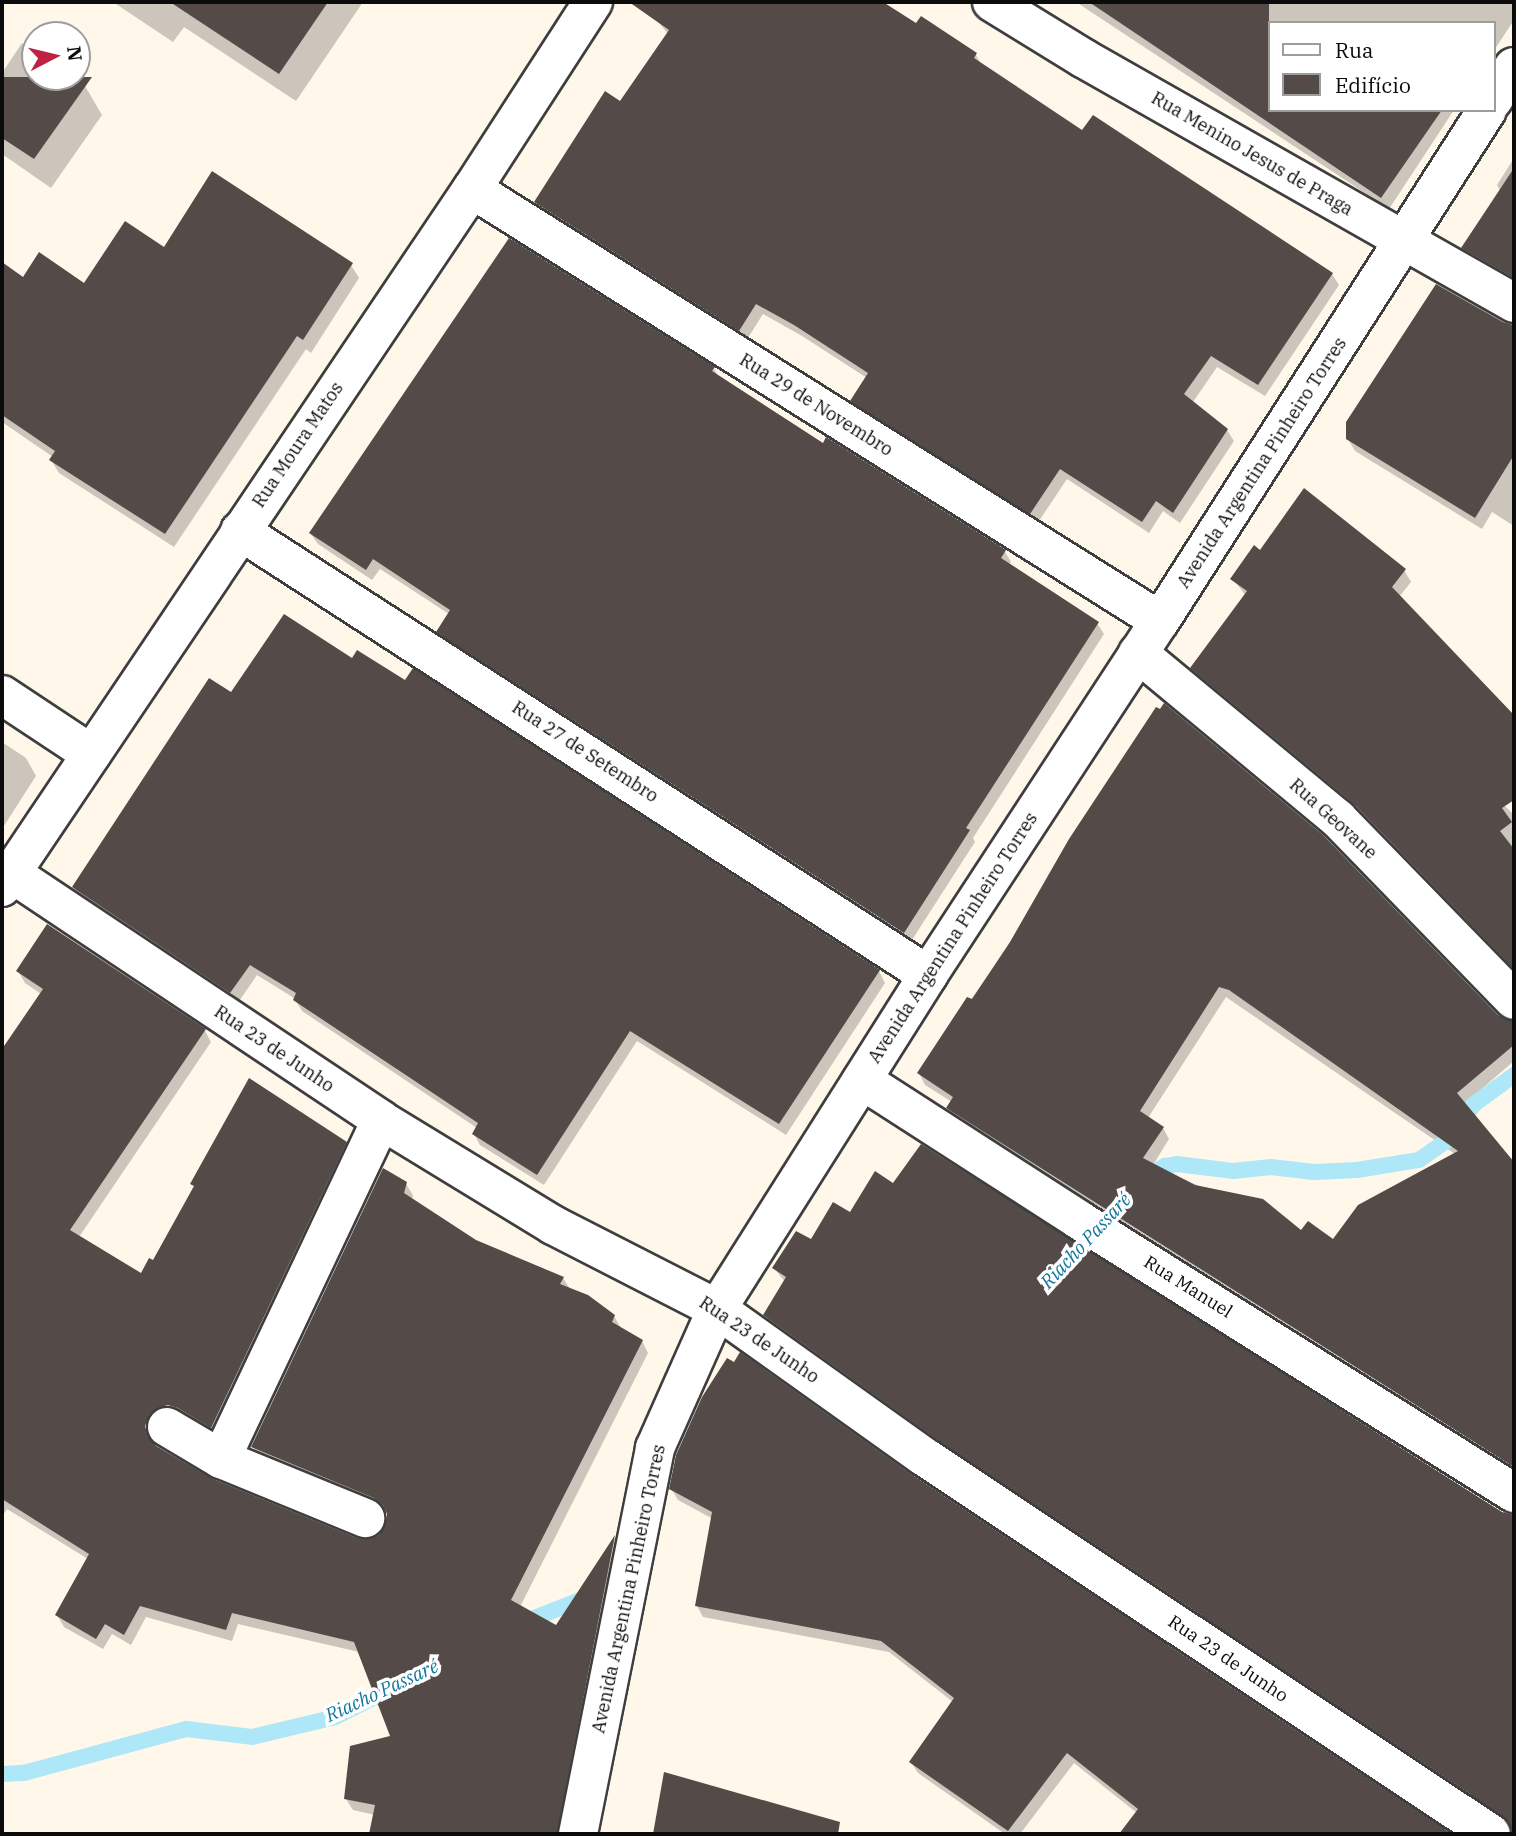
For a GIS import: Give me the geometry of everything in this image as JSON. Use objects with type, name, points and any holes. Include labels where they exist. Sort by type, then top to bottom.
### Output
[{"type":"street","name":"Rua Moura Matos","points":[[6,880],[472,189],[593,2]]},
{"type":"street","name":"Rua Menino Jesus de Praga","points":[[992,2],[1083,58],[1514,303]]},
{"type":"street","points":[[1495,97],[1514,67]]},
{"type":"street","name":"Avenida Argentina Pinheiro Torres","points":[[578,1834],[655,1448],[717,1308],[928,975],[1160,621],[1486,112]]},
{"type":"street","name":"Rua 29 de Novembro","points":[[472,189],[1160,621]]},
{"type":"street","name":"Rua 27 de Setembro","points":[[240,531],[928,975]]},
{"type":"street","name":"Rua Geovane","points":[[1139,653],[1338,819],[1514,1000]]},
{"type":"street","points":[[2,695],[91,754]]},
{"type":"street","name":"Rua 23 de Junho","points":[[6,880],[381,1120],[553,1224],[717,1308],[923,1456],[1491,1834]]},
{"type":"street","name":"Rua Manuel","points":[[862,1080],[1514,1493]]},
{"type":"street","points":[[221,1459],[381,1120]]},
{"type":"street","points":[[167,1427],[221,1459],[365,1518]]},
{"type":"building","points":[[170,2],[328,2],[279,74]]},
{"type":"building","points":[[629,2],[883,2],[916,23],[921,16],[977,53],[974,58],[1082,130],[1093,115],[1333,273],[1258,385],[1211,356],[1184,394],[1228,429],[1173,513],[1156,501],[1142,522],[1060,469],[1030,514],[850,401],[868,373],[794,325],[756,304],[739,331],[534,202],[605,91],[620,101],[669,30]]},
{"type":"building","points":[[1089,2],[1269,2],[1268,112],[1441,112],[1381,198]]},
{"type":"building","points":[[2,77],[21,77],[21,91],[82,91],[34,159],[2,138]]},
{"type":"building","points":[[1514,168],[1514,278],[1461,248]]},
{"type":"building","points":[[212,171],[353,263],[303,340],[297,336],[165,534],[49,460],[55,451],[2,415],[2,262],[23,277],[39,252],[84,283],[125,221],[164,247]]},
{"type":"building","points":[[509,238],[715,367],[712,371],[823,443],[826,437],[1006,550],[1001,558],[1099,622],[966,828],[970,830],[904,933],[436,632],[450,610],[373,559],[366,570],[309,533]]},
{"type":"building","points":[[1436,284],[1503,322],[1514,325],[1514,455],[1475,518],[1346,439],[1346,422]]},
{"type":"building","points":[[1304,488],[1406,569],[1392,587],[1514,715],[1514,800],[1502,808],[1512,822],[1500,831],[1514,849],[1514,969],[1354,804],[1190,668],[1247,591],[1230,579],[1254,545],[1260,550]]},
{"type":"building","points":[[284,614],[352,658],[357,650],[405,680],[413,668],[880,970],[779,1124],[630,1031],[537,1175],[472,1134],[478,1123],[293,1000],[296,993],[250,965],[230,993],[72,887],[209,678],[231,692]]},
{"type":"building","points":[[1164,703],[1323,835],[1498,1015],[1514,1021],[1514,1045],[1457,1093],[1514,1162],[1514,1467],[946,1108],[953,1097],[917,1073],[967,997],[972,999],[1010,942],[1069,839],[1156,707],[1160,709]],"holes":[[[1219,987],[1229,990],[1458,1151],[1358,1205],[1333,1239],[1308,1221],[1301,1230],[1263,1199],[1195,1185],[1143,1158],[1164,1127],[1140,1111]]]},
{"type":"building","points":[[47,924],[206,1029],[70,1230],[141,1273],[149,1258],[153,1260],[194,1186],[190,1184],[249,1078],[347,1142],[211,1428],[178,1408],[168,1405],[157,1408],[149,1415],[145,1426],[148,1437],[156,1446],[213,1479],[357,1538],[369,1539],[379,1535],[385,1526],[387,1514],[383,1505],[374,1498],[251,1447],[383,1168],[407,1182],[404,1193],[476,1240],[564,1277],[560,1284],[588,1295],[615,1315],[612,1322],[643,1340],[511,1600],[556,1625],[615,1535],[557,1834],[369,1834],[375,1805],[344,1799],[350,1746],[390,1736],[354,1642],[232,1613],[226,1630],[140,1606],[124,1635],[105,1624],[96,1639],[55,1615],[89,1554],[2,1499],[2,1049],[43,989],[16,971]]},
{"type":"building","points":[[921,1144],[1502,1512],[1514,1515],[1514,1834],[1503,1816],[935,1438],[763,1315],[786,1277],[772,1268],[796,1231],[811,1239],[833,1202],[850,1212],[875,1171],[893,1183]]},
{"type":"building","points":[[740,1352],[911,1474],[1452,1834],[1119,1834],[1138,1809],[1067,1753],[1008,1831],[909,1762],[954,1698],[881,1641],[695,1606],[712,1512],[669,1489],[676,1455],[702,1397],[727,1358],[734,1362]]},
{"type":"building","points":[[664,1772],[840,1822],[838,1834],[653,1834]]},
{"type":"waterway","name":"Riacho Passaré","points":[[1143,1178],[1165,1166],[1177,1164],[1233,1171],[1271,1167],[1314,1172],[1357,1170],[1419,1160],[1451,1138],[1473,1105],[1514,1075]]},
{"type":"waterway","name":"Riacho Passaré","points":[[519,1624],[588,1597]]},
{"type":"waterway","name":"Riacho Passaré","points":[[2,1774],[24,1773],[186,1729],[252,1737],[335,1717],[393,1688]]}]
